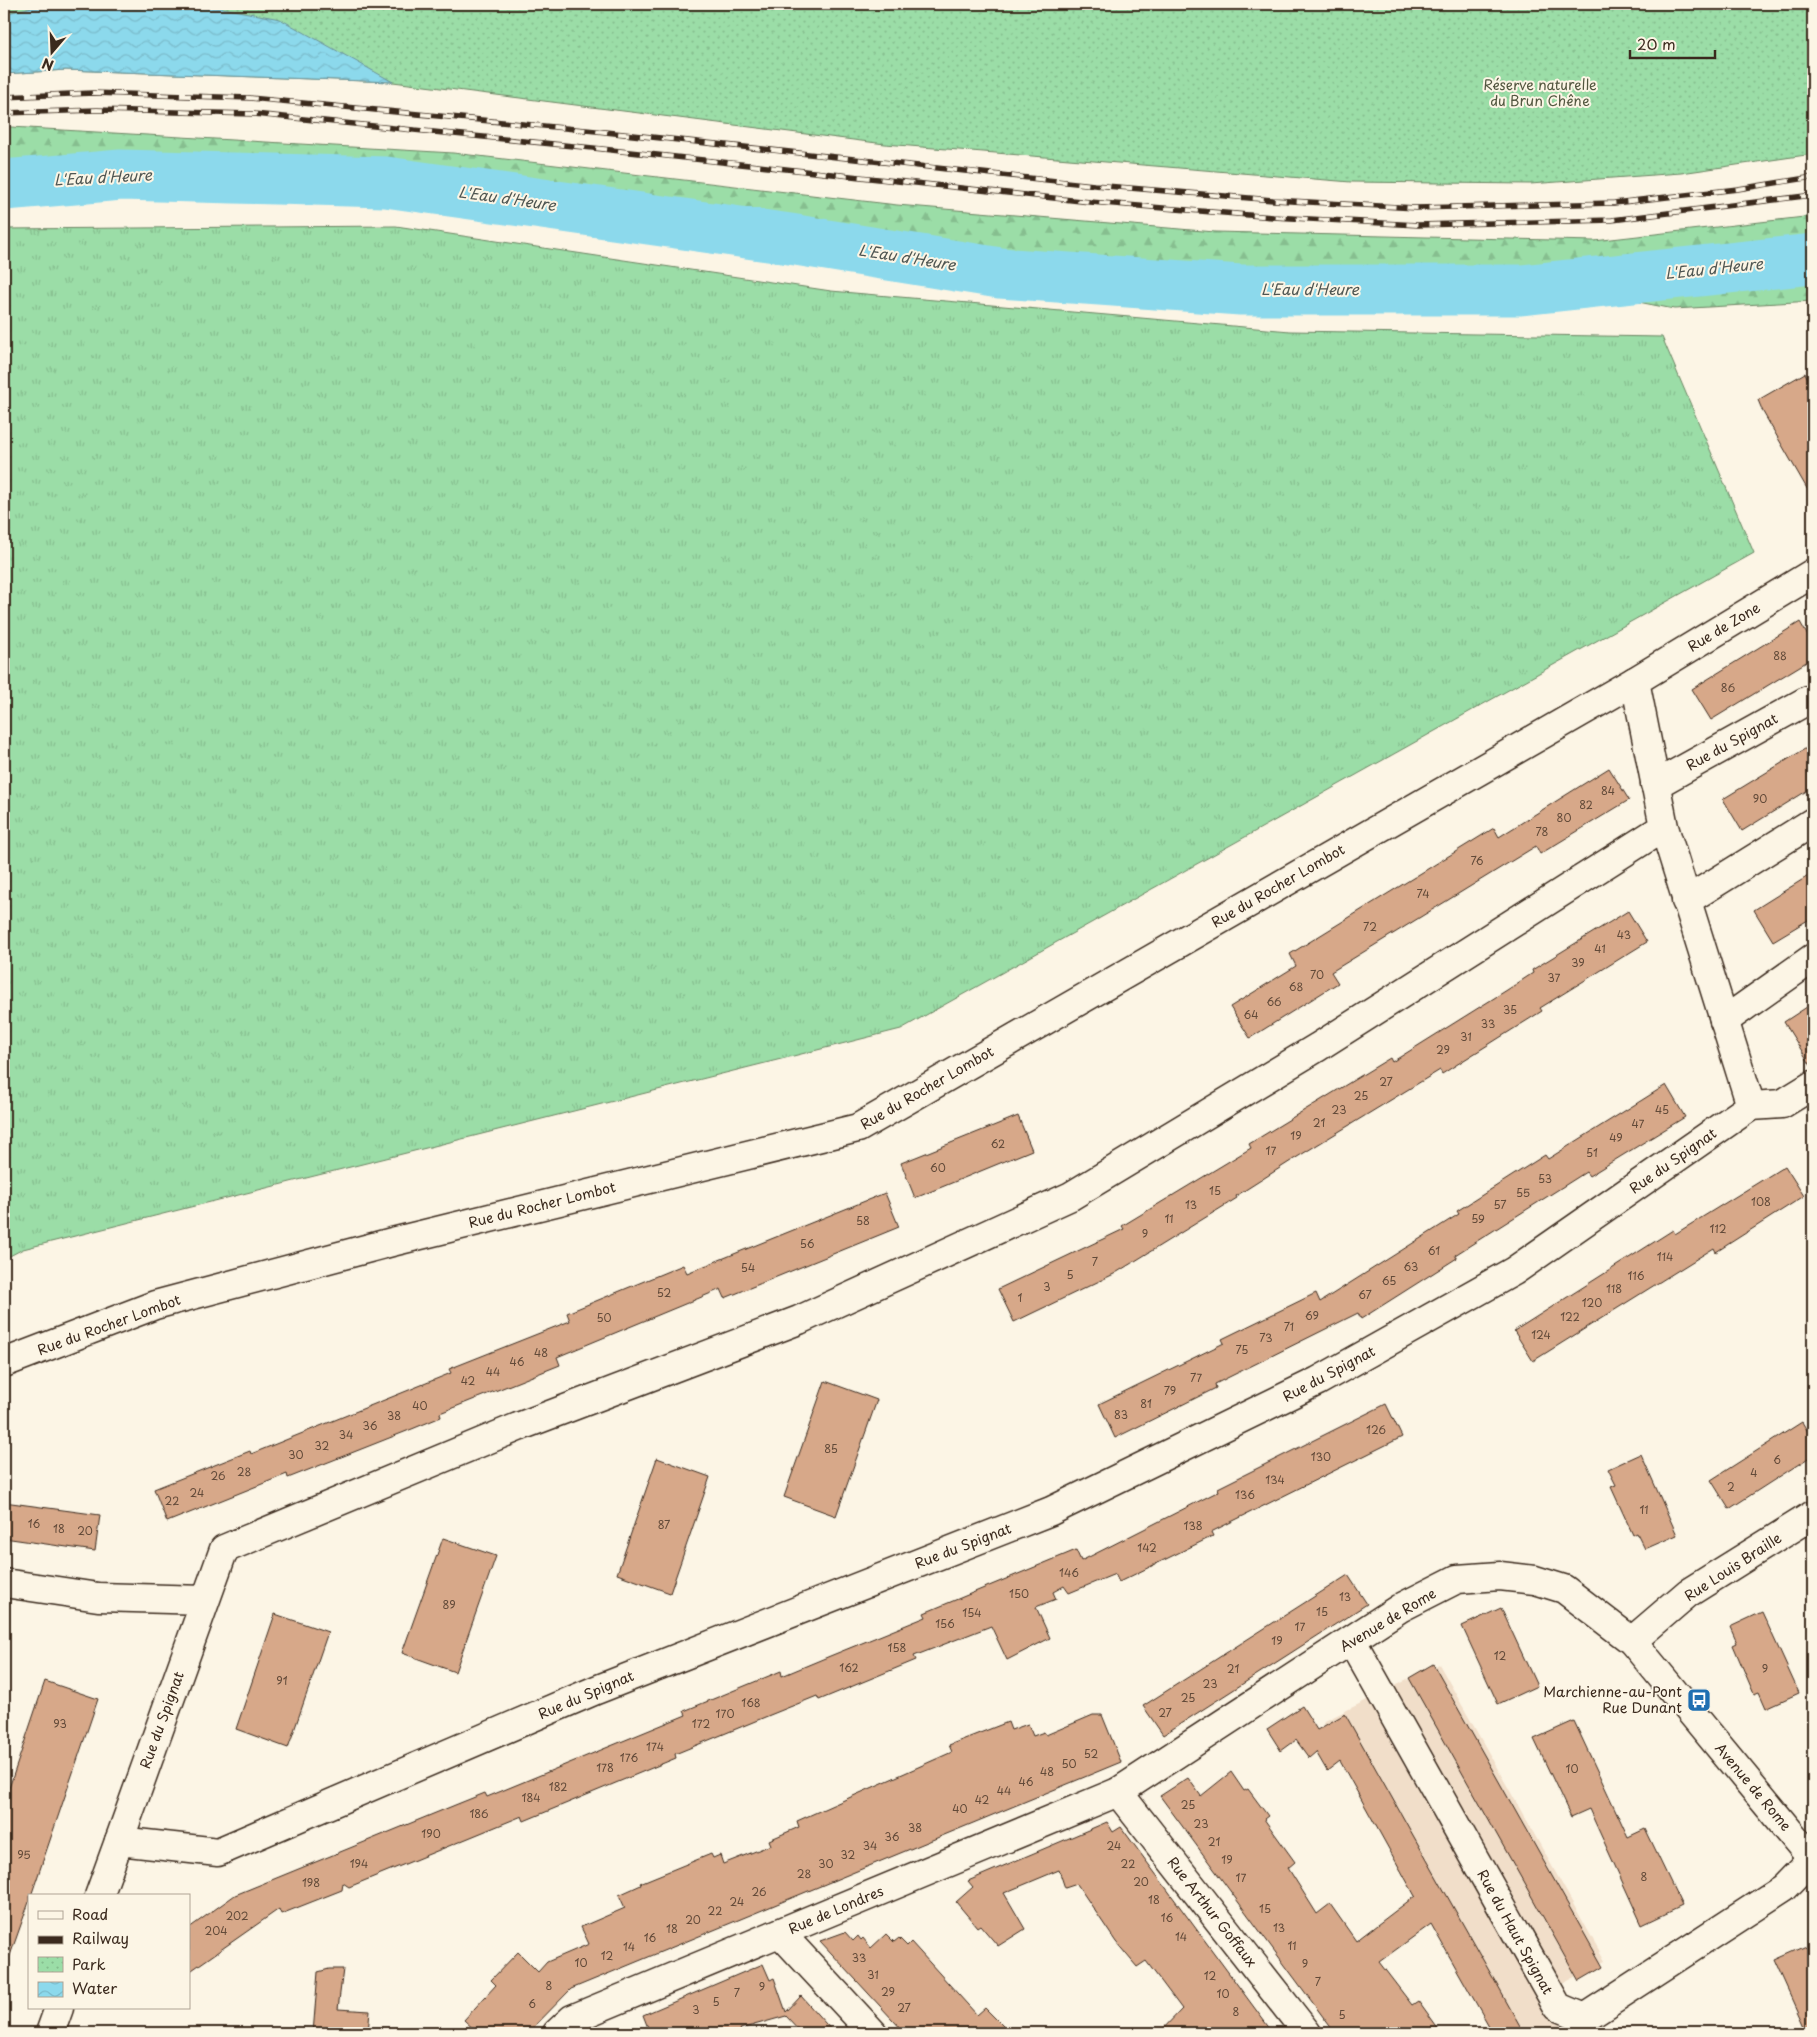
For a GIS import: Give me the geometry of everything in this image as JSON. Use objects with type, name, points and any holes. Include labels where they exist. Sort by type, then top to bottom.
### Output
[{"type":"street","name":"Rue de Zone","points":[[1635,681],[1813,573]]},
{"type":"street","points":[[1635,681],[1664,826],[1751,1106],[1782,1104],[1813,1085]]},
{"type":"street","name":"Rue du Rocher Lombot","points":[[4,1363],[155,1305],[392,1242],[858,1128],[1635,681]]},
{"type":"street","name":"Rue du Spignat","points":[[1655,784],[1808,700]]},
{"type":"street","points":[[1686,901],[1813,822]]},
{"type":"street","name":"Rue du Spignat","points":[[100,1894],[224,1549],[518,1427],[800,1320],[1071,1196],[1318,1047],[1664,826]]},
{"type":"street","points":[[1724,1021],[1813,958]]},
{"type":"street","name":"Rue du Spignat","points":[[118,1841],[218,1852],[596,1690],[1051,1511],[1318,1381],[1514,1271],[1751,1106]]},
{"type":"street","name":"Rue Louis Braille","points":[[1632,1642],[1688,1593],[1813,1515]]},
{"type":"street","name":"Avenue de Rome","points":[[1118,1792],[1400,1608],[1458,1579],[1500,1576],[1535,1580],[1564,1588],[1632,1642],[1813,1860]]},
{"type":"street","points":[[4,1583],[98,1597],[205,1600]]},
{"type":"street","name":"Rue du Haut Spignat","points":[[1352,1641],[1558,2007],[1584,2018],[1784,1888],[1813,1860]]},
{"type":"street","name":"Rue de Londres","points":[[557,2033],[572,2020],[1118,1792]]},
{"type":"street","name":"Rue Arthur Goffaux","points":[[1118,1792],[1307,2033]]},
{"type":"street","points":[[780,1933],[873,2033]]},
{"type":"street","points":[[50,2033],[58,2010]]},
{"type":"shaded area","points":[[1439,1664],[1605,1961],[1561,1984],[1558,2007],[1561,2031],[1557,2033],[1496,2033],[1323,1722]]},
{"type":"green space","name":"Réserve naturelle du Brun Chêne","points":[[4,4],[1813,4],[1813,154],[1681,173],[1530,184],[1351,182],[885,144],[393,82],[66,70],[4,74]]},
{"type":"green space","points":[[4,128],[453,153],[897,205],[1215,232],[1594,241],[1813,216],[1813,301],[1674,309],[1485,272],[1091,262],[396,168],[121,157],[4,167]]},
{"type":"green space","points":[[396,226],[831,291],[1290,331],[1662,337],[1754,553],[901,1029],[23,1249],[4,1259],[4,229]]},
{"type":"water","points":[[44,4],[201,4],[280,19],[393,82],[66,70],[4,74],[4,14]]},
{"type":"building","points":[[1805,373],[1813,388],[1813,499],[1758,400]]},
{"type":"building","points":[[1800,622],[1813,645],[1813,658],[1711,720],[1692,689]]},
{"type":"building","points":[[1813,744],[1813,787],[1742,831],[1723,799]]},
{"type":"building","points":[[1609,768],[1629,800],[1540,854],[1536,846],[1331,972],[1338,983],[1250,1038],[1230,1007],[1296,966],[1290,954],[1494,828],[1499,837]]},
{"type":"building","points":[[1813,873],[1813,917],[1773,941],[1754,910]]},
{"type":"building","points":[[1628,911],[1647,942],[1540,1008],[1542,1011],[1442,1074],[1440,1070],[1294,1159],[1236,1196],[1237,1198],[1114,1274],[1014,1322],[998,1289],[1124,1229],[1122,1226],[1251,1148],[1249,1144],[1390,1058],[1392,1062],[1533,973],[1532,970]]},
{"type":"building","points":[[1813,1003],[1813,1069],[1784,1022]]},
{"type":"building","points":[[1666,1085],[1685,1117],[1589,1176],[1586,1172],[1455,1255],[1457,1258],[1361,1319],[1358,1313],[1215,1384],[1216,1388],[1115,1438],[1099,1404],[1224,1343],[1222,1339],[1316,1293],[1320,1302],[1459,1214],[1457,1211],[1545,1155],[1548,1159]]},
{"type":"building","points":[[1018,1116],[1032,1150],[915,1198],[901,1163]]},
{"type":"building","points":[[1785,1166],[1804,1196],[1716,1252],[1714,1248],[1533,1361],[1514,1331],[1673,1230],[1675,1234]]},
{"type":"building","points":[[885,1193],[899,1227],[725,1298],[721,1289],[557,1357],[560,1365],[440,1413],[441,1417],[288,1478],[287,1474],[167,1522],[154,1489],[250,1451],[251,1454],[451,1373],[449,1369],[570,1321],[567,1313],[683,1265],[687,1273]]},
{"type":"building","points":[[825,1381],[877,1400],[836,1516],[784,1497]]},
{"type":"building","points":[[1386,1404],[1402,1437],[1211,1532],[1213,1536],[1119,1582],[1115,1574],[1069,1593],[1064,1586],[1053,1592],[1056,1599],[1036,1607],[1050,1638],[1007,1660],[991,1626],[914,1656],[916,1660],[819,1700],[817,1696],[675,1754],[676,1758],[524,1821],[522,1816],[349,1887],[343,1883],[342,1890],[281,1914],[279,1909],[190,1971],[190,1927],[235,1895],[485,1793],[487,1797],[686,1715],[684,1711],[781,1671],[782,1676],[926,1617],[924,1613],[1076,1550],[1081,1561],[1219,1491],[1218,1488]]},
{"type":"building","points":[[1802,1422],[1813,1440],[1813,1455],[1729,1509],[1711,1480]]},
{"type":"building","points":[[1641,1454],[1677,1535],[1645,1549],[1637,1533],[1633,1535],[1611,1487],[1616,1485],[1608,1469]]},
{"type":"building","points":[[657,1458],[710,1477],[670,1593],[617,1574]]},
{"type":"building","points":[[4,1502],[100,1515],[95,1551],[4,1538]]},
{"type":"building","points":[[443,1538],[496,1556],[455,1672],[402,1653]]},
{"type":"building","points":[[1348,1575],[1367,1604],[1163,1735],[1143,1706]]},
{"type":"building","points":[[1501,1608],[1537,1686],[1498,1704],[1462,1626]]},
{"type":"building","points":[[1762,1612],[1799,1693],[1766,1708],[1759,1692],[1754,1694],[1733,1645],[1737,1643],[1730,1627]]},
{"type":"building","points":[[275,1614],[328,1632],[288,1748],[236,1729]]},
{"type":"building","points":[[1433,1664],[1603,1967],[1579,1981],[1409,1678]]},
{"type":"building","points":[[45,1681],[98,1699],[32,1894],[28,1894],[28,1905],[7,1964],[4,1963],[4,1803]]},
{"type":"building","points":[[1302,1706],[1317,1730],[1345,1714],[1524,2033],[1493,2033],[1431,1924],[1379,1962],[1412,2005],[1418,2001],[1441,2033],[1335,2033],[1160,1796],[1188,1778],[1201,1796],[1231,1772],[1244,1791],[1248,1789],[1268,1816],[1264,1819],[1295,1862],[1288,1868],[1317,1914],[1330,1904],[1356,1941],[1415,1896],[1340,1761],[1327,1771],[1316,1752],[1309,1758],[1296,1740],[1281,1751],[1267,1729]]},
{"type":"building","points":[[1093,1715],[1102,1715],[1121,1762],[571,1989],[528,2033],[478,2033],[464,2020],[496,1985],[491,1980],[518,1952],[538,1972],[547,1962],[589,1944],[581,1927],[625,1908],[619,1895],[641,1885],[640,1883],[711,1854],[713,1858],[720,1855],[723,1864],[771,1845],[769,1840],[799,1827],[797,1821],[952,1752],[949,1745],[1008,1722],[1011,1730],[1028,1724],[1033,1736],[1044,1732],[1046,1735]]},
{"type":"building","points":[[1574,1721],[1628,1837],[1645,1829],[1682,1906],[1642,1925],[1589,1809],[1571,1817],[1534,1739]]},
{"type":"building","points":[[1107,1822],[1113,1832],[1121,1827],[1273,2033],[1159,2033],[1182,2009],[1146,1961],[1137,1967],[1116,1942],[1077,1884],[1065,1888],[1059,1870],[1004,1893],[1025,1929],[998,1946],[980,1925],[977,1927],[956,1902],[973,1887],[968,1881]]},
{"type":"building","points":[[845,1932],[853,1941],[858,1936],[861,1940],[863,1938],[871,1948],[886,1934],[894,1942],[899,1938],[907,1946],[911,1942],[977,2015],[985,2008],[1010,2033],[905,2033],[820,1941]]},
{"type":"building","points":[[1813,1943],[1813,2033],[1808,2033],[1775,1960]]},
{"type":"building","points":[[763,1964],[770,1980],[774,1978],[786,2012],[801,1996],[834,2033],[802,2033],[786,2016],[740,2029],[742,2033],[650,2033],[643,2015]]},
{"type":"building","points":[[329,1969],[343,1969],[338,2009],[370,2011],[368,2033],[313,2033],[318,1972]]},
{"type":"waterway","name":"L'Eau d'Heure","points":[[4,185],[121,175],[386,182],[790,239],[1000,273],[1241,290],[1521,290],[1813,259]]},
{"type":"railway","points":[[4,97],[93,93],[250,98],[596,131],[1094,185],[1273,200],[1416,208],[1614,203],[1738,189],[1813,177]]},
{"type":"railway","points":[[4,113],[97,110],[254,114],[593,148],[1090,202],[1273,217],[1418,225],[1612,220],[1813,195]]},
{"type":"place","name":"Marchienne-au-Pont Rue Dunant","points":[[1699,1700]]}]
